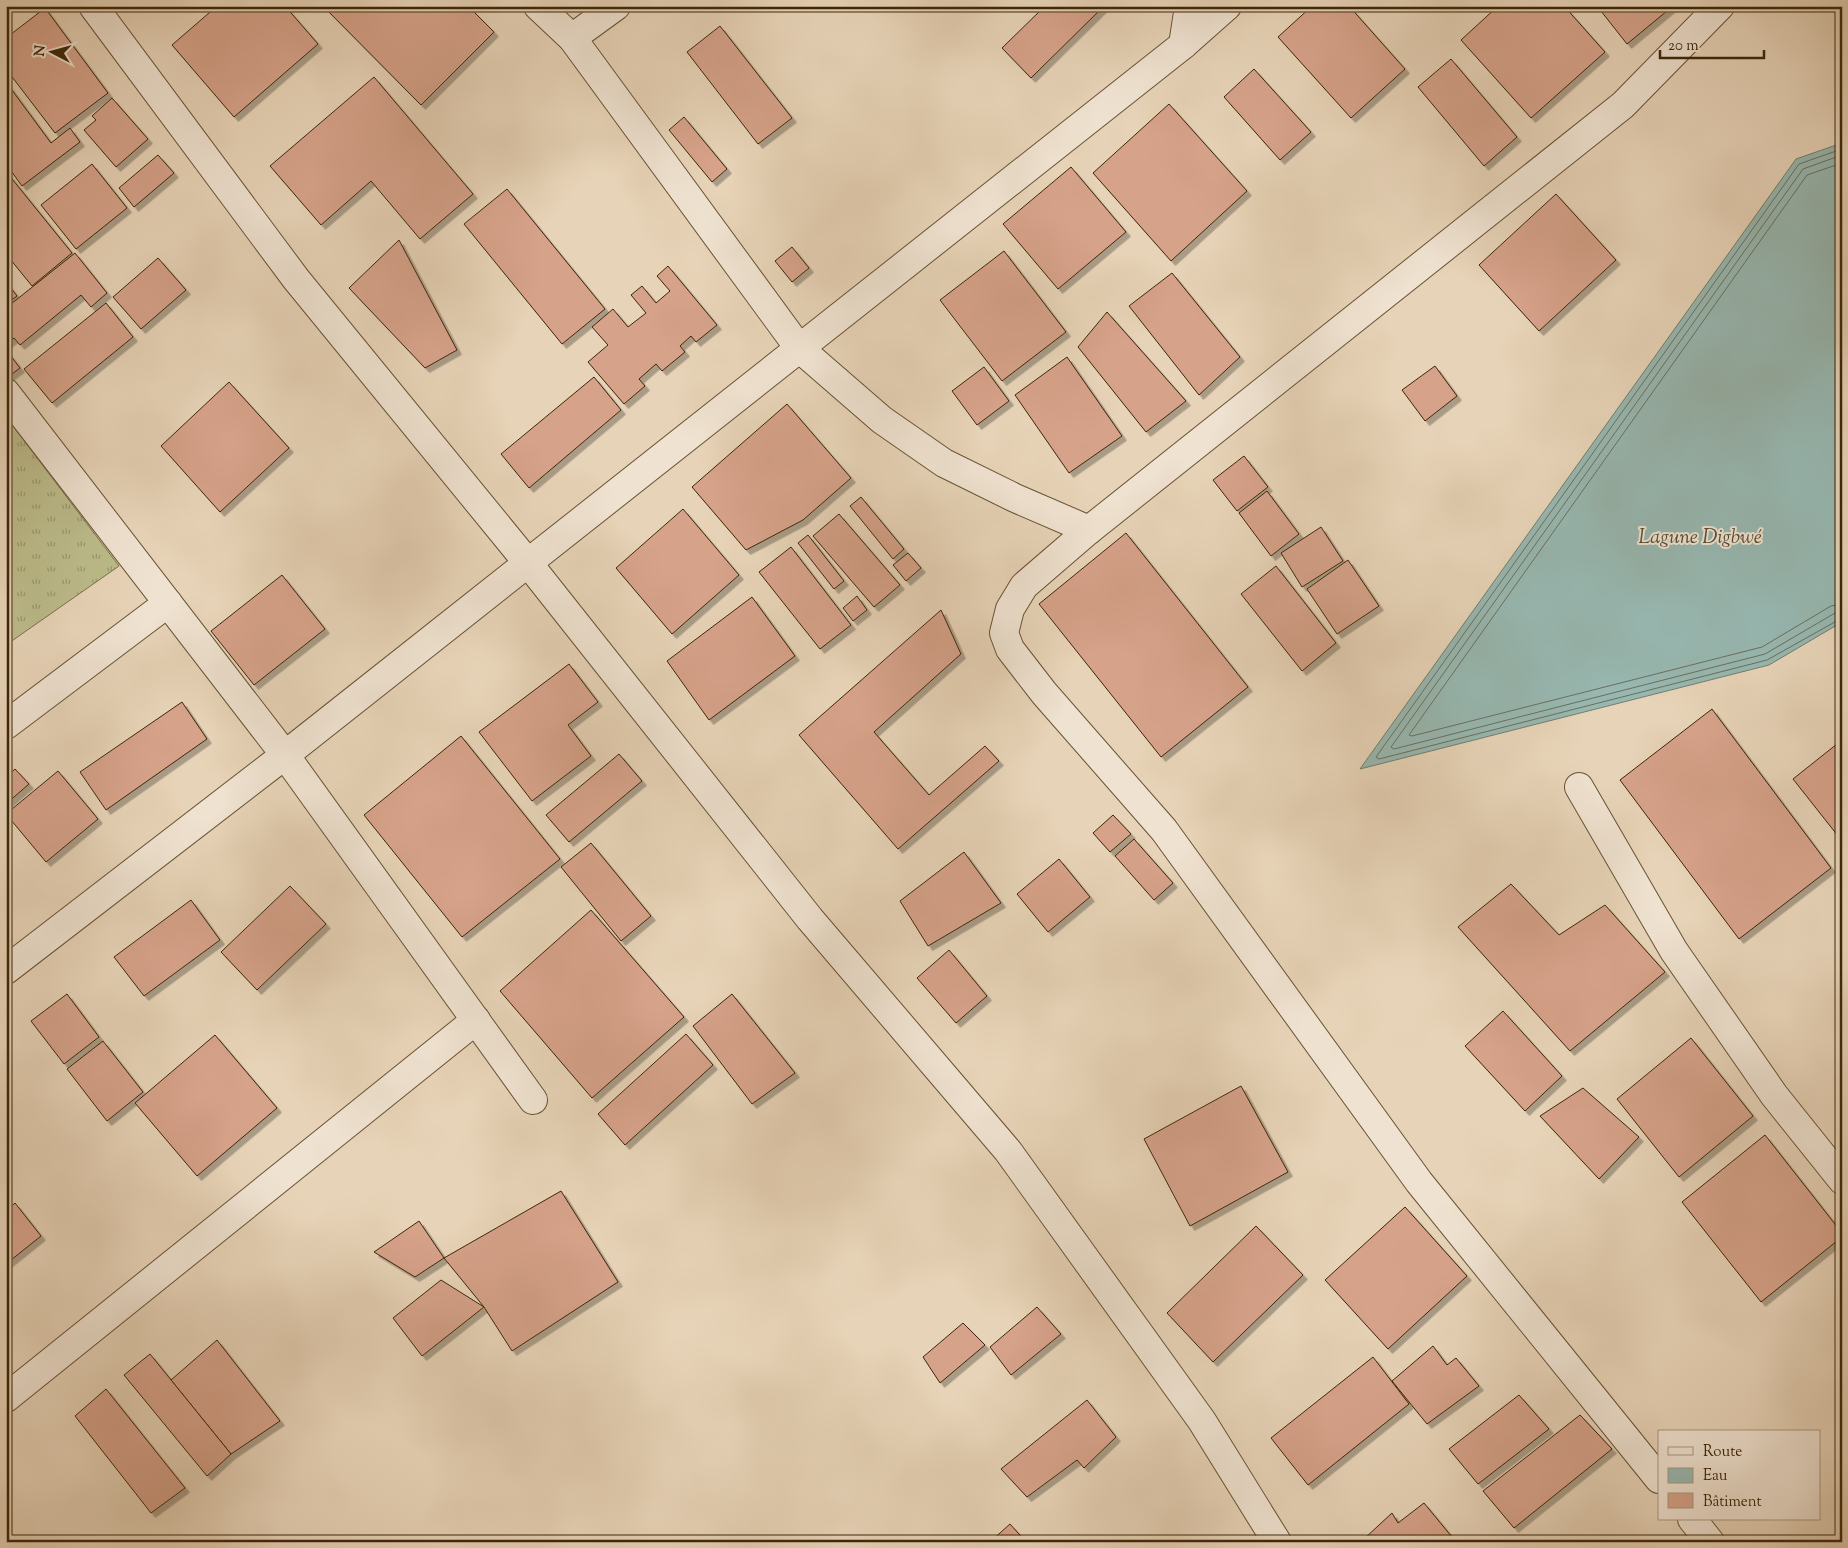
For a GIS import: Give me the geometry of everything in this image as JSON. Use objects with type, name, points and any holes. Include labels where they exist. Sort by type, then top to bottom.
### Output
[{"type":"street","points":[[93,6],[296,279],[528,563],[810,919],[1008,1151],[1202,1421],[1277,1542]]},
{"type":"street","points":[[538,6],[572,38],[799,348],[882,420],[944,464],[1015,498],[1089,530]]},
{"type":"street","points":[[572,38],[616,6]]},
{"type":"street","points":[[1183,45],[1189,6]]},
{"type":"street","points":[[6,970],[285,755],[1183,45],[1227,6]]},
{"type":"street","points":[[1658,1478],[1419,1182],[1164,830],[1044,693],[1010,650],[1004,633],[1010,609],[1024,586],[1089,530],[1623,104],[1720,6]]},
{"type":"street","points":[[6,393],[285,755],[534,1100]]},
{"type":"street","points":[[6,725],[168,602]]},
{"type":"street","points":[[1579,787],[1674,951],[1774,1095],[1842,1180]]},
{"type":"street","points":[[6,1398],[476,1020]]},
{"type":"street","points":[[1693,1520],[1710,1542]]},
{"type":"green space","points":[[6,417],[119,566],[6,645]]},
{"type":"water","name":"Lagune Digbwé","points":[[1842,143],[1842,622],[1769,665],[1360,769],[1796,159]]},
{"type":"building","points":[[217,6],[285,6],[318,44],[234,117],[172,45]]},
{"type":"building","points":[[323,6],[468,6],[494,32],[421,105]]},
{"type":"building","points":[[1045,6],[1104,6],[1031,78],[1002,48]]},
{"type":"building","points":[[1312,6],[1349,6],[1405,69],[1351,118],[1278,37]]},
{"type":"building","points":[[1498,6],[1564,6],[1605,52],[1531,118],[1461,40]]},
{"type":"building","points":[[1597,6],[1673,6],[1627,44]]},
{"type":"building","points":[[45,8],[108,93],[55,133],[6,69],[6,38]]},
{"type":"building","points":[[720,26],[792,118],[758,144],[687,52]]},
{"type":"building","points":[[1451,59],[1517,137],[1484,166],[1418,87]]},
{"type":"building","points":[[1254,69],[1311,132],[1280,160],[1224,97]]},
{"type":"building","points":[[374,77],[473,194],[420,239],[371,181],[321,225],[270,166]]},
{"type":"building","points":[[6,82],[51,143],[70,128],[80,142],[22,186],[6,164]]},
{"type":"building","points":[[112,98],[148,139],[116,167],[84,130],[96,120],[92,116]]},
{"type":"building","points":[[1169,104],[1247,191],[1171,261],[1093,173]]},
{"type":"building","points":[[684,117],[727,169],[712,182],[669,130]]},
{"type":"building","points":[[158,155],[174,173],[134,207],[119,188]]},
{"type":"building","points":[[92,164],[127,208],[76,249],[41,205]]},
{"type":"building","points":[[1071,167],[1126,232],[1058,289],[1003,224]]},
{"type":"building","points":[[8,174],[72,253],[32,286],[6,254]]},
{"type":"building","points":[[507,189],[605,309],[562,344],[464,224]]},
{"type":"building","points":[[1556,194],[1616,260],[1539,331],[1479,265]]},
{"type":"building","points":[[399,240],[457,350],[425,368],[349,288]]},
{"type":"building","points":[[792,247],[809,268],[792,282],[775,261]]},
{"type":"building","points":[[1004,251],[1066,332],[1002,381],[940,300]]},
{"type":"building","points":[[75,253],[107,293],[91,307],[81,295],[20,345],[14,338],[6,344],[6,308]]},
{"type":"building","points":[[158,258],[186,290],[141,329],[113,297]]},
{"type":"building","points":[[668,266],[717,325],[696,342],[691,336],[680,346],[685,352],[662,371],[656,364],[639,379],[645,386],[624,404],[588,362],[608,345],[592,327],[613,309],[628,327],[646,313],[631,295],[642,286],[656,303],[670,291],[657,276]]},
{"type":"building","points":[[1172,273],[1240,357],[1199,395],[1129,306]]},
{"type":"building","points":[[6,282],[17,296],[6,304]]},
{"type":"building","points":[[106,303],[133,337],[52,403],[24,369]]},
{"type":"building","points":[[1107,312],[1186,401],[1146,432],[1078,347]]},
{"type":"building","points":[[6,350],[20,368],[8,377],[6,375]]},
{"type":"building","points":[[1067,357],[1122,436],[1069,473],[1015,395]]},
{"type":"building","points":[[1435,366],[1457,396],[1425,421],[1402,390]]},
{"type":"building","points":[[984,367],[1009,401],[977,425],[952,391]]},
{"type":"building","points":[[594,377],[621,410],[529,488],[501,454]]},
{"type":"building","points":[[229,382],[289,448],[220,512],[161,446]]},
{"type":"building","points":[[787,404],[851,478],[803,520],[746,550],[692,487]]},
{"type":"building","points":[[1244,456],[1268,487],[1237,511],[1213,480]]},
{"type":"building","points":[[1267,491],[1299,534],[1271,556],[1239,513]]},
{"type":"building","points":[[861,497],[904,549],[893,559],[850,506]]},
{"type":"building","points":[[683,509],[739,575],[672,634],[616,568]]},
{"type":"building","points":[[839,514],[900,585],[874,607],[813,536]]},
{"type":"building","points":[[1321,527],[1343,561],[1302,587],[1281,553]]},
{"type":"building","points":[[1126,533],[1248,687],[1161,757],[1039,604]]},
{"type":"building","points":[[808,535],[844,581],[834,589],[798,543]]},
{"type":"building","points":[[791,547],[851,625],[820,649],[759,572]]},
{"type":"building","points":[[908,553],[921,568],[906,581],[893,565]]},
{"type":"building","points":[[1348,560],[1379,606],[1337,634],[1307,589]]},
{"type":"building","points":[[1276,566],[1336,643],[1302,671],[1241,594]]},
{"type":"building","points":[[282,575],[325,629],[254,685],[211,631]]},
{"type":"building","points":[[857,596],[867,610],[853,621],[843,608]]},
{"type":"building","points":[[752,597],[795,656],[709,720],[667,661]]},
{"type":"building","points":[[941,610],[961,654],[874,732],[929,795],[985,746],[999,761],[898,849],[799,735]]},
{"type":"building","points":[[569,664],[598,702],[568,725],[591,756],[532,801],[479,732]]},
{"type":"building","points":[[182,702],[207,739],[106,810],[80,772]]},
{"type":"building","points":[[1712,709],[1831,868],[1739,939],[1620,780]]},
{"type":"building","points":[[461,736],[560,859],[462,937],[364,815]]},
{"type":"building","points":[[1842,740],[1842,841],[1793,779]]},
{"type":"building","points":[[619,754],[642,781],[569,842],[546,815]]},
{"type":"building","points":[[15,769],[29,784],[6,804],[6,777]]},
{"type":"building","points":[[58,771],[98,819],[46,862],[6,814]]},
{"type":"building","points":[[1113,815],[1131,834],[1110,852],[1093,833]]},
{"type":"building","points":[[1134,839],[1173,883],[1154,900],[1115,856]]},
{"type":"building","points":[[591,843],[651,916],[621,941],[561,867]]},
{"type":"building","points":[[964,852],[1001,903],[928,946],[900,901]]},
{"type":"building","points":[[1059,859],[1090,897],[1048,932],[1017,894]]},
{"type":"building","points":[[1511,884],[1559,935],[1605,905],[1665,972],[1570,1051],[1458,927]]},
{"type":"building","points":[[290,886],[326,924],[257,990],[221,952]]},
{"type":"building","points":[[191,900],[220,940],[144,996],[114,957]]},
{"type":"building","points":[[591,910],[684,1017],[592,1098],[500,991]]},
{"type":"building","points":[[949,950],[987,996],[956,1023],[917,978]]},
{"type":"building","points":[[67,994],[99,1037],[64,1064],[31,1021]]},
{"type":"building","points":[[732,994],[795,1073],[752,1104],[693,1026]]},
{"type":"building","points":[[1503,1011],[1562,1076],[1525,1111],[1465,1046]]},
{"type":"building","points":[[686,1034],[713,1065],[625,1145],[598,1114]]},
{"type":"building","points":[[215,1035],[277,1108],[197,1176],[135,1103]]},
{"type":"building","points":[[1691,1038],[1753,1116],[1679,1177],[1617,1099]]},
{"type":"building","points":[[103,1041],[143,1092],[107,1121],[67,1069]]},
{"type":"building","points":[[1241,1086],[1288,1172],[1190,1226],[1144,1139]]},
{"type":"building","points":[[1583,1088],[1639,1137],[1599,1179],[1540,1116]]},
{"type":"building","points":[[1765,1135],[1842,1233],[1842,1237],[1761,1302],[1682,1202]]},
{"type":"building","points":[[561,1191],[618,1282],[512,1351],[484,1307],[444,1258]]},
{"type":"building","points":[[15,1203],[41,1236],[6,1264],[6,1211]]},
{"type":"building","points":[[1405,1207],[1467,1276],[1388,1349],[1325,1280]]},
{"type":"building","points":[[419,1221],[444,1258],[415,1277],[374,1252]]},
{"type":"building","points":[[1256,1226],[1303,1275],[1213,1362],[1167,1313]]},
{"type":"building","points":[[441,1280],[484,1307],[422,1356],[393,1318]]},
{"type":"building","points":[[1037,1307],[1061,1334],[1011,1375],[990,1347]]},
{"type":"building","points":[[963,1323],[985,1345],[940,1383],[923,1357]]},
{"type":"building","points":[[217,1340],[280,1421],[231,1454],[171,1380]]},
{"type":"building","points":[[1433,1346],[1447,1365],[1456,1358],[1479,1386],[1427,1424],[1392,1381]]},
{"type":"building","points":[[150,1354],[231,1454],[207,1476],[124,1375]]},
{"type":"building","points":[[1373,1357],[1409,1404],[1308,1485],[1271,1438]]},
{"type":"building","points":[[106,1389],[185,1488],[151,1513],[75,1416]]},
{"type":"building","points":[[1519,1395],[1549,1429],[1478,1484],[1449,1449]]},
{"type":"building","points":[[1087,1400],[1116,1437],[1084,1468],[1077,1460],[1027,1497],[1001,1469]]},
{"type":"building","points":[[1580,1415],[1612,1449],[1514,1528],[1483,1491]]},
{"type":"building","points":[[1424,1503],[1452,1537],[1446,1542],[1368,1542],[1365,1538],[1392,1513],[1398,1523]]},
{"type":"building","points":[[1010,1524],[1026,1542],[990,1542]]}]
